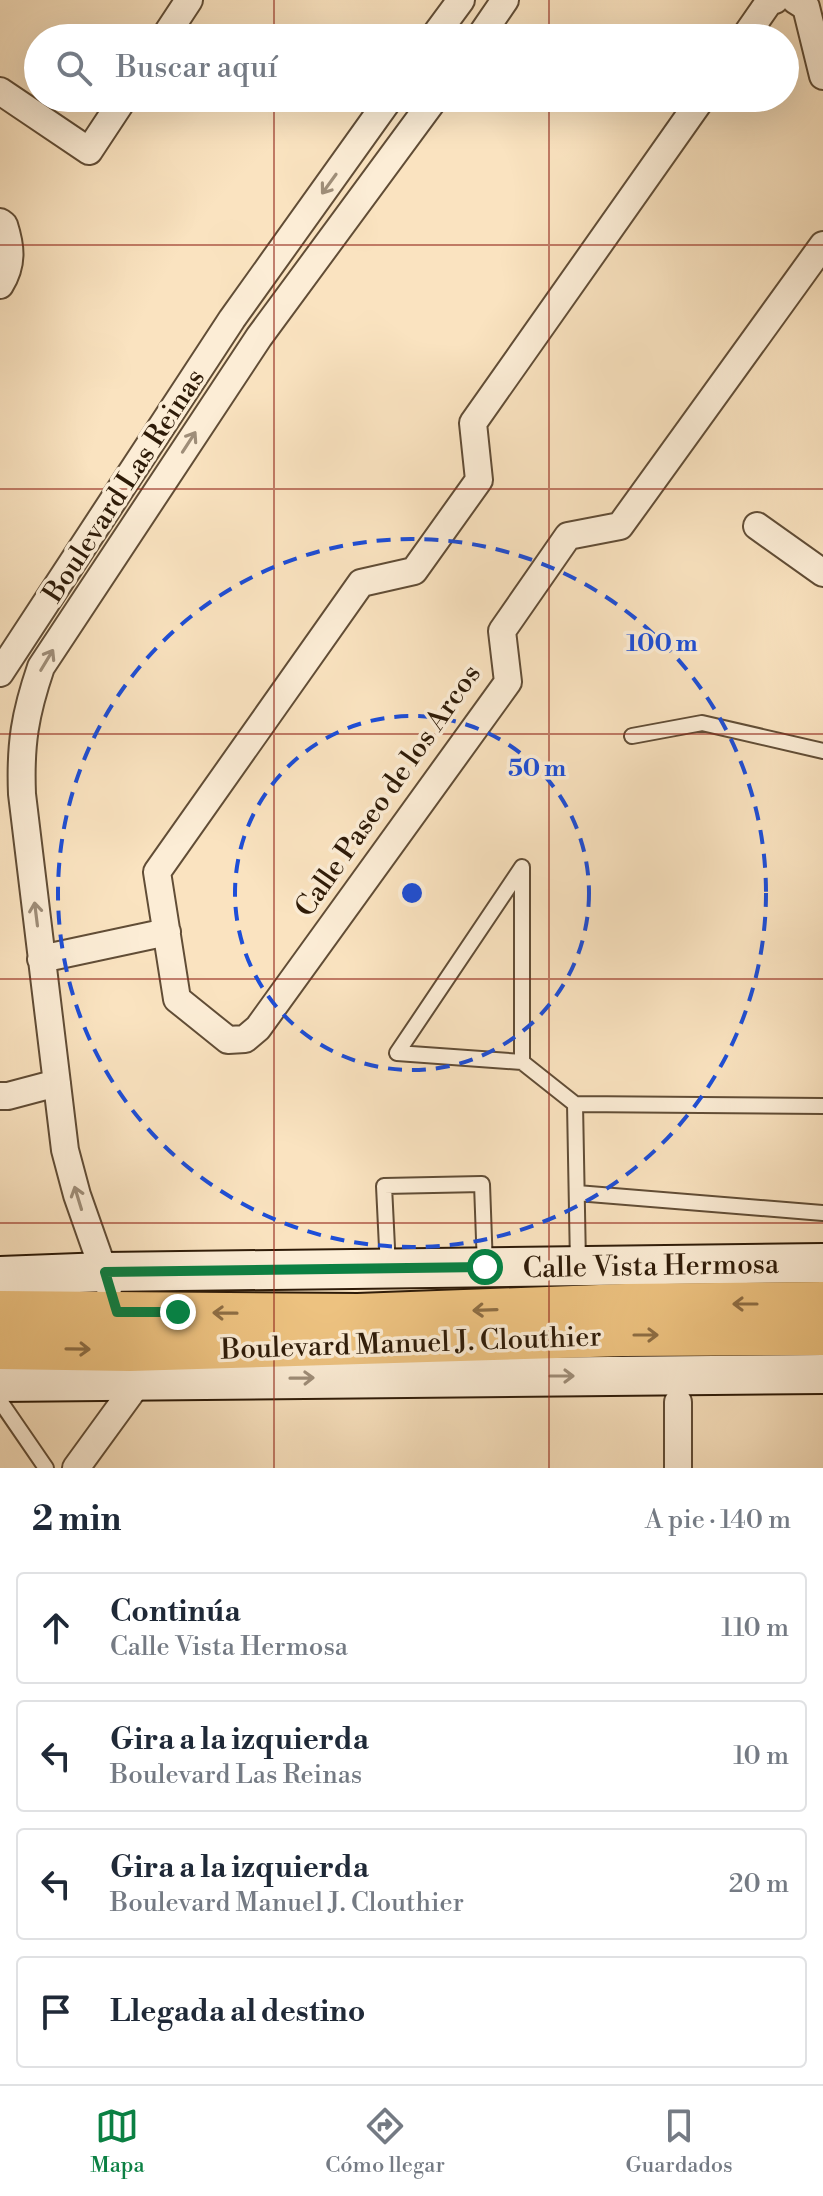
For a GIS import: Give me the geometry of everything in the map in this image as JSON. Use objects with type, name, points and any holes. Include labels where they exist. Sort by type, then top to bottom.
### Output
[{"type":"main road","name":"Boulevard Manuel J. Clouthier","points":[[0,1312],[129,1347],[358,1315],[626,1305],[823,1303]]},
{"type":"main road","name":"Boulevard Manuel J. Clouthier","points":[[0,1348],[622,1335],[823,1334]]},
{"type":"street","points":[[173,24],[189,0]]},
{"type":"street","points":[[443,24],[461,0]]},
{"type":"street","points":[[489,24],[505,0]]},
{"type":"street","points":[[754,24],[769,2],[775,0]]},
{"type":"street","points":[[795,0],[806,7],[823,76]]},
{"type":"street","points":[[0,91],[24,107]]},
{"type":"street","points":[[31,112],[89,151],[115,112]]},
{"type":"street","name":"Boulevard Las Reinas","points":[[0,673],[232,319],[380,112]]},
{"type":"street","name":"Boulevard Las Reinas","points":[[129,1347],[65,1150],[22,794],[20,751],[27,708],[41,667],[259,337],[425,112]]},
{"type":"street","name":"Calle Paseo de los Arcos","points":[[692,112],[473,423],[479,480],[414,571],[361,583],[157,872],[177,999],[228,1040],[245,1039],[258,1028],[508,682],[502,631],[568,536],[620,526],[823,245]]},
{"type":"street","points":[[355,147],[383,168]]},
{"type":"street","points":[[0,222],[4,225],[12,249],[8,273],[0,285]]},
{"type":"street","points":[[757,526],[823,573]]},
{"type":"street","points":[[0,768],[9,774],[22,794]]},
{"type":"street","points":[[41,959],[167,932]]},
{"type":"street","points":[[0,1096],[57,1083]]},
{"type":"street","name":"Calle Vista Hermosa","points":[[0,1276],[823,1263]]},
{"type":"street","points":[[76,1468],[129,1347]]},
{"type":"street","points":[[3,1406],[129,1347],[823,1376]]},
{"type":"street","points":[[678,1402],[678,1468]]},
{"type":"lane","points":[[632,736],[702,723],[823,751]]},
{"type":"lane","points":[[522,1062],[522,867],[397,1053],[522,1062],[575,1104],[823,1106]]},
{"type":"lane","points":[[575,1104],[578,1266]]},
{"type":"lane","points":[[388,1269],[384,1186],[482,1184],[485,1267]]},
{"type":"lane","points":[[577,1193],[823,1213]]},
{"type":"lane","points":[[0,1401],[46,1468]]},
{"type":"route","points":[[178,1312],[117,1312],[105,1272],[485,1267]]}]
